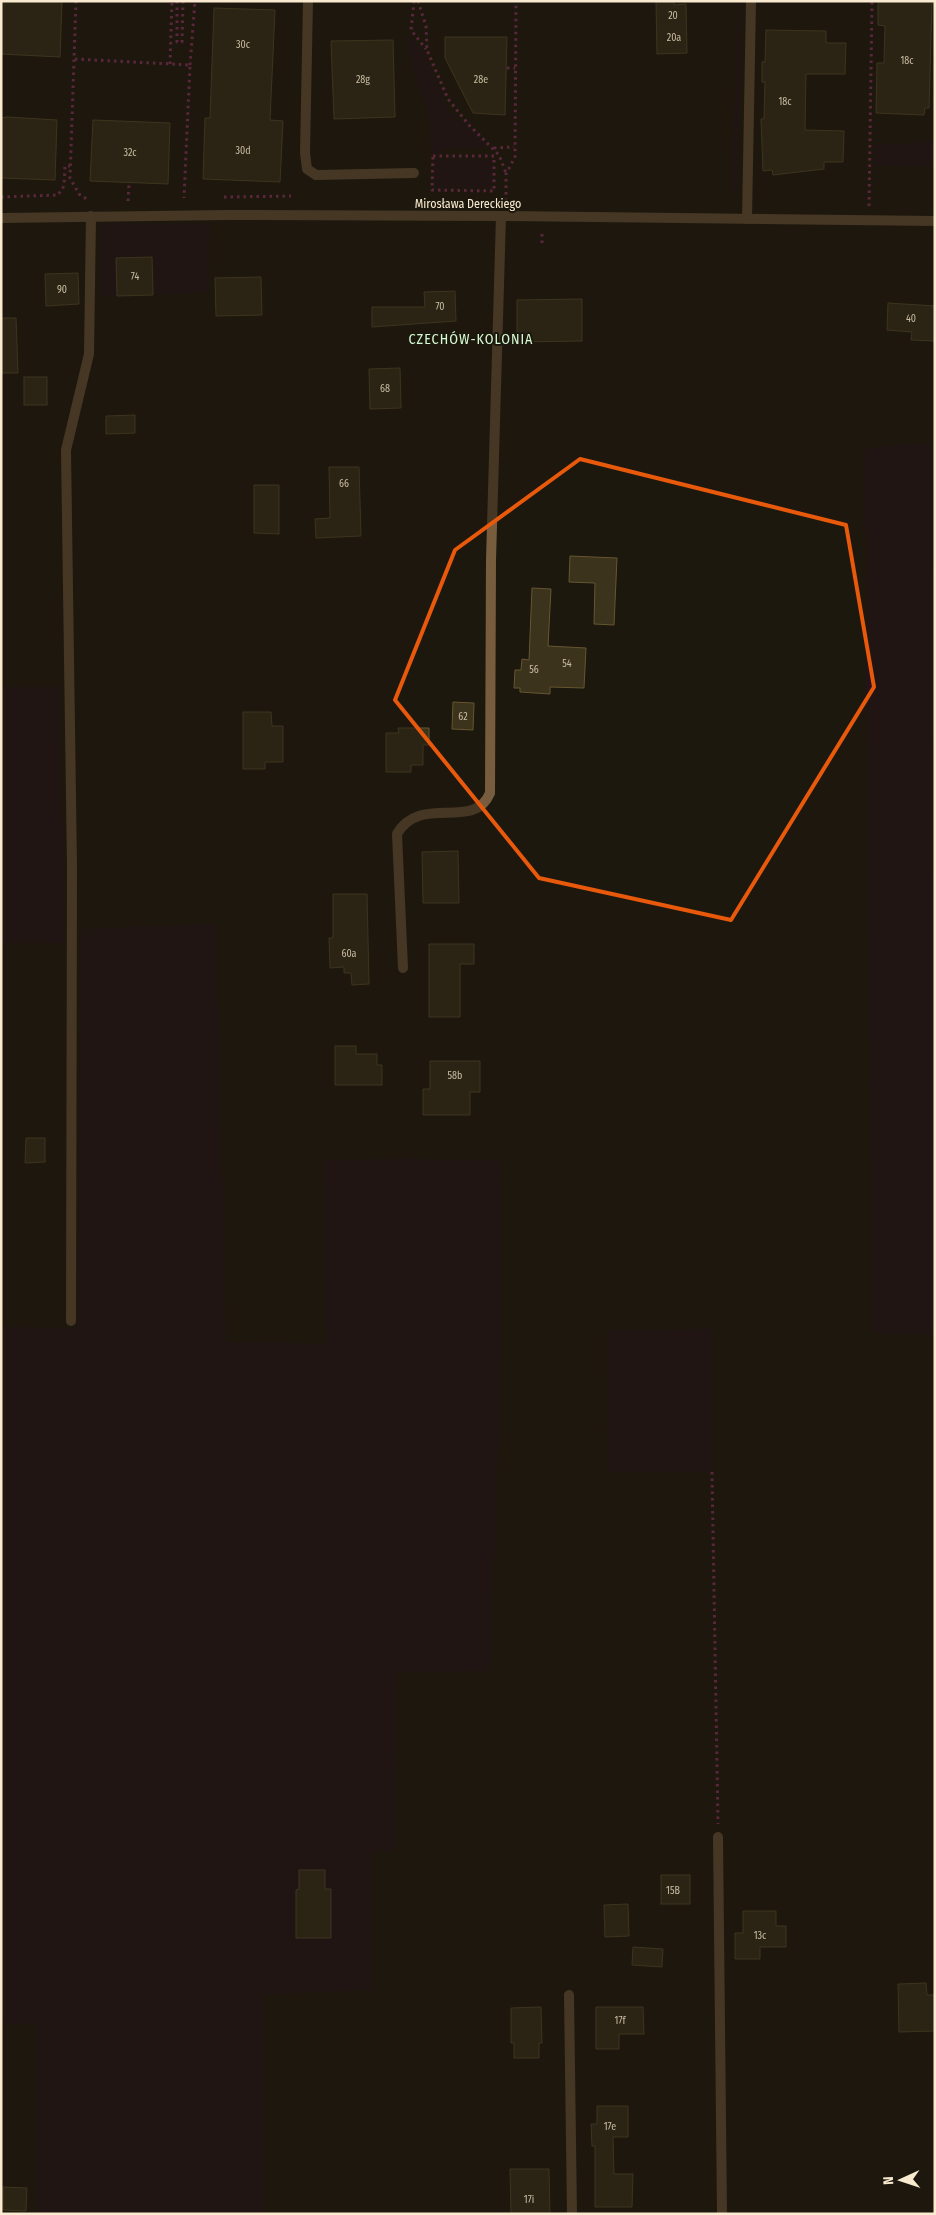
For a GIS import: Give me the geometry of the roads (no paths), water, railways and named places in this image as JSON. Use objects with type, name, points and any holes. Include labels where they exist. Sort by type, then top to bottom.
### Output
[{"type":"street","points":[[308,1],[305,153],[307,169],[316,175],[414,173]]},
{"type":"street","points":[[747,219],[751,1]]},
{"type":"street","points":[[71,1321],[72,856],[66,450],[89,354],[91,216]]},
{"type":"street","name":"Mirosława Dereckiego","points":[[1,218],[91,216],[501,216],[935,221]]},
{"type":"street","points":[[403,968],[397,834],[404,822],[419,814],[472,811],[486,802],[490,792],[491,560],[501,216]]},
{"type":"street","points":[[718,1837],[722,2214]]},
{"type":"street","points":[[569,1995],[572,2214]]},
{"type":"district","name":"CZECHÓW-KOLONIA","points":[[471,339]]}]
